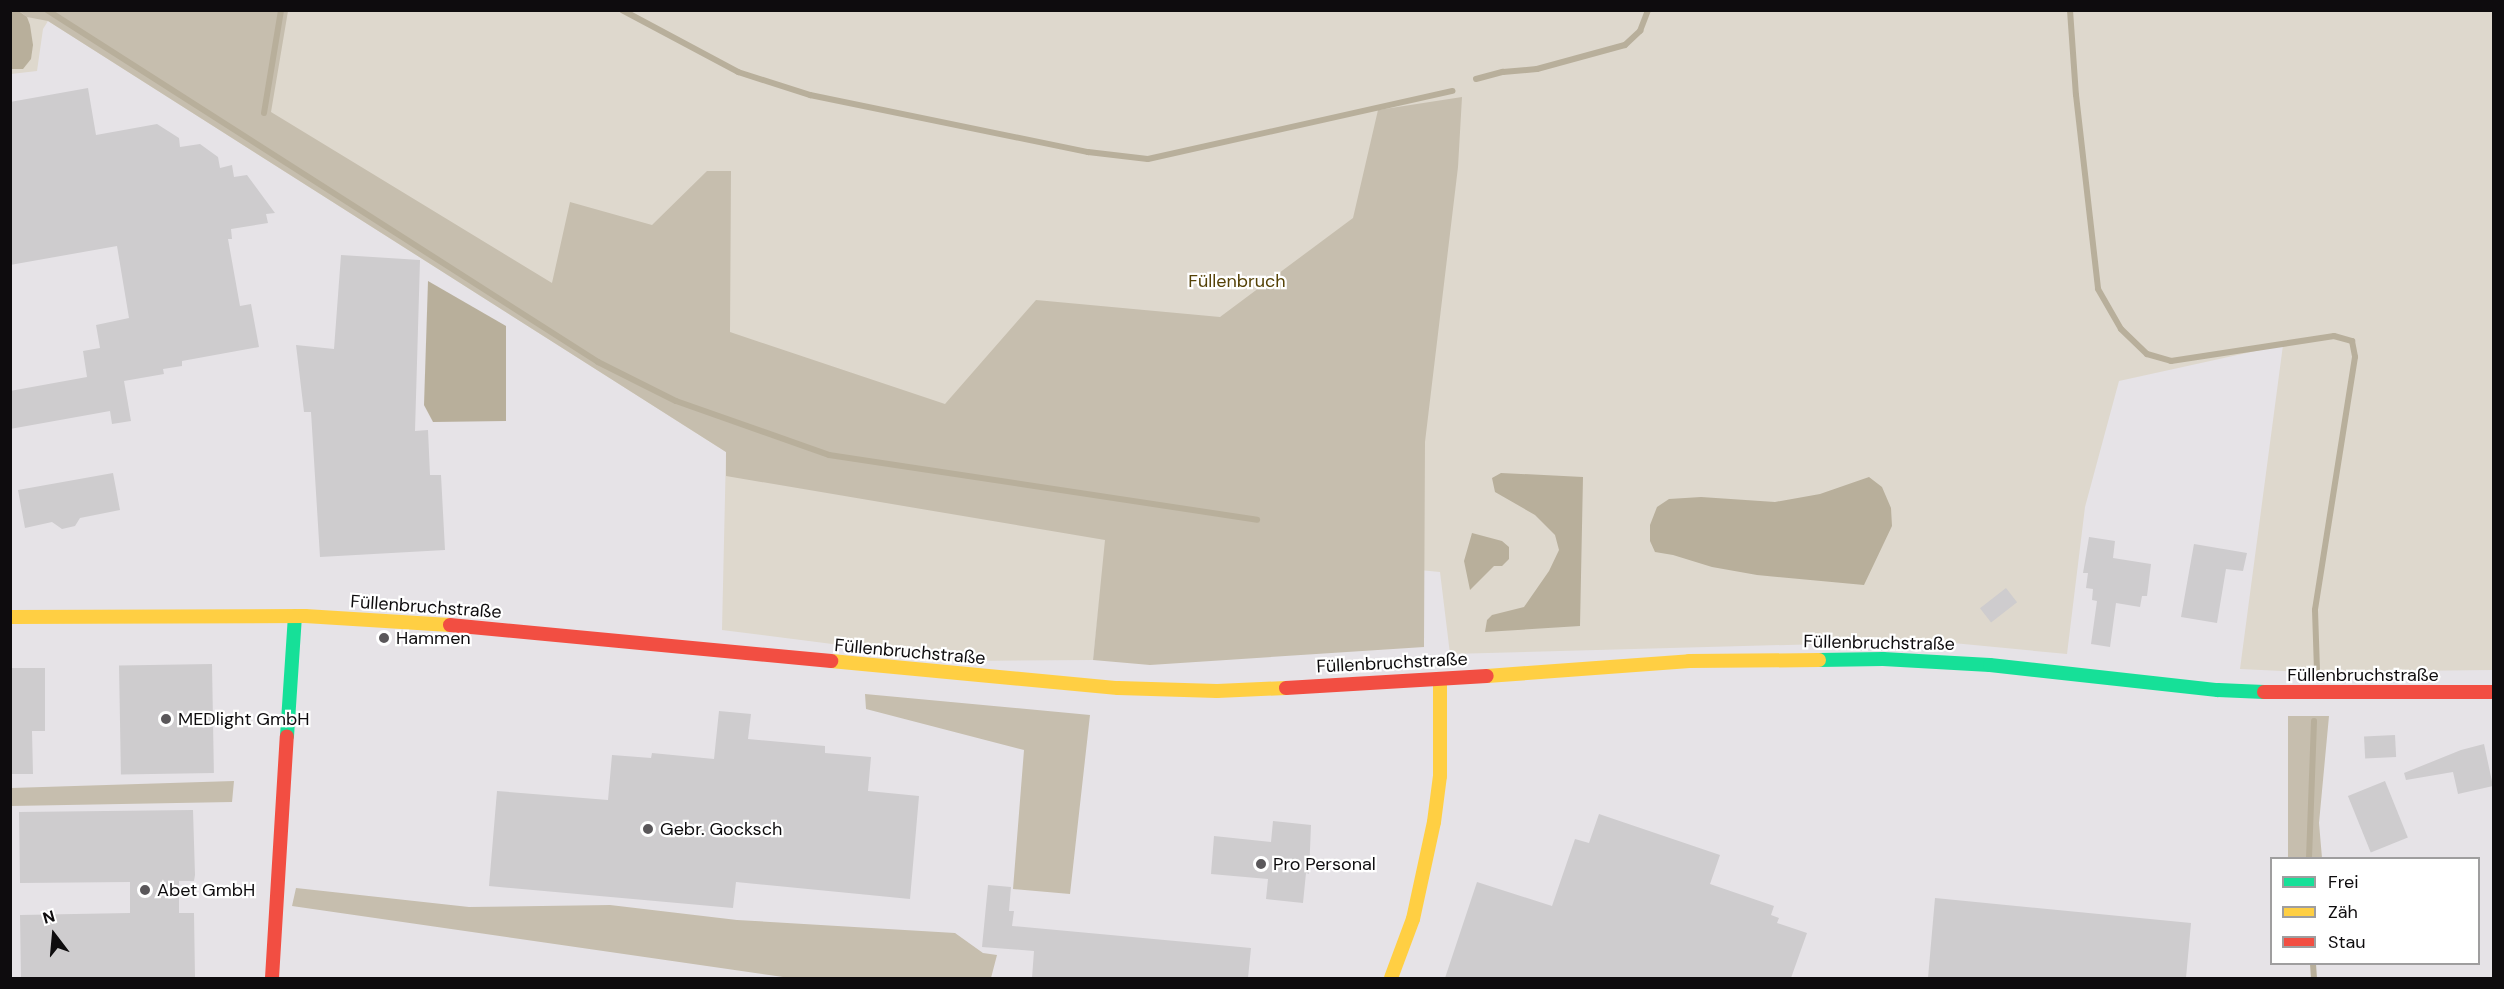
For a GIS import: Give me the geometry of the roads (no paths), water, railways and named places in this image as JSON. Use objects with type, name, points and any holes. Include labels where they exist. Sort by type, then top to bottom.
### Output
[{"type":"street","name":"Füllenbruchstraße","points":[[10,617],[295,616],[420,622],[1118,688],[1217,691],[1440,680],[1689,661],[1883,659],[1990,665],[2218,690],[2284,693],[2493,692]]},
{"type":"street","points":[[272,978],[295,616]]},
{"type":"street","points":[[1391,978],[1413,919],[1434,822],[1440,776],[1440,680]]},
{"type":"waterway","points":[[47,10],[598,362],[676,401],[829,455],[1257,520]]},
{"type":"waterway","points":[[264,113],[281,10]]},
{"type":"waterway","points":[[622,10],[738,72],[810,95],[1088,152],[1148,159],[1453,91]]},
{"type":"waterway","points":[[1476,79],[1503,72],[1537,69],[1625,45],[1640,31],[1648,10]]},
{"type":"waterway","points":[[2070,10],[2076,95],[2098,289],[2121,329],[2147,354],[2171,361],[2334,336],[2352,341],[2355,357],[2315,610],[2317,671]]},
{"type":"waterway","points":[[2309,857],[2314,721]]},
{"type":"waterway","points":[[2313,965],[2314,978]]},
{"type":"place","name":"Hammen","points":[[384,638]]},
{"type":"place","name":"MEDlight GmbH","points":[[166,719]]},
{"type":"place","name":"Gebr. Gocksch","points":[[648,829]]},
{"type":"place","name":"Pro Personal","points":[[1261,864]]},
{"type":"place","name":"Abet GmbH","points":[[145,890]]},
{"type":"park label","name":"Füllenbruch","points":[[1237,281]]}]
